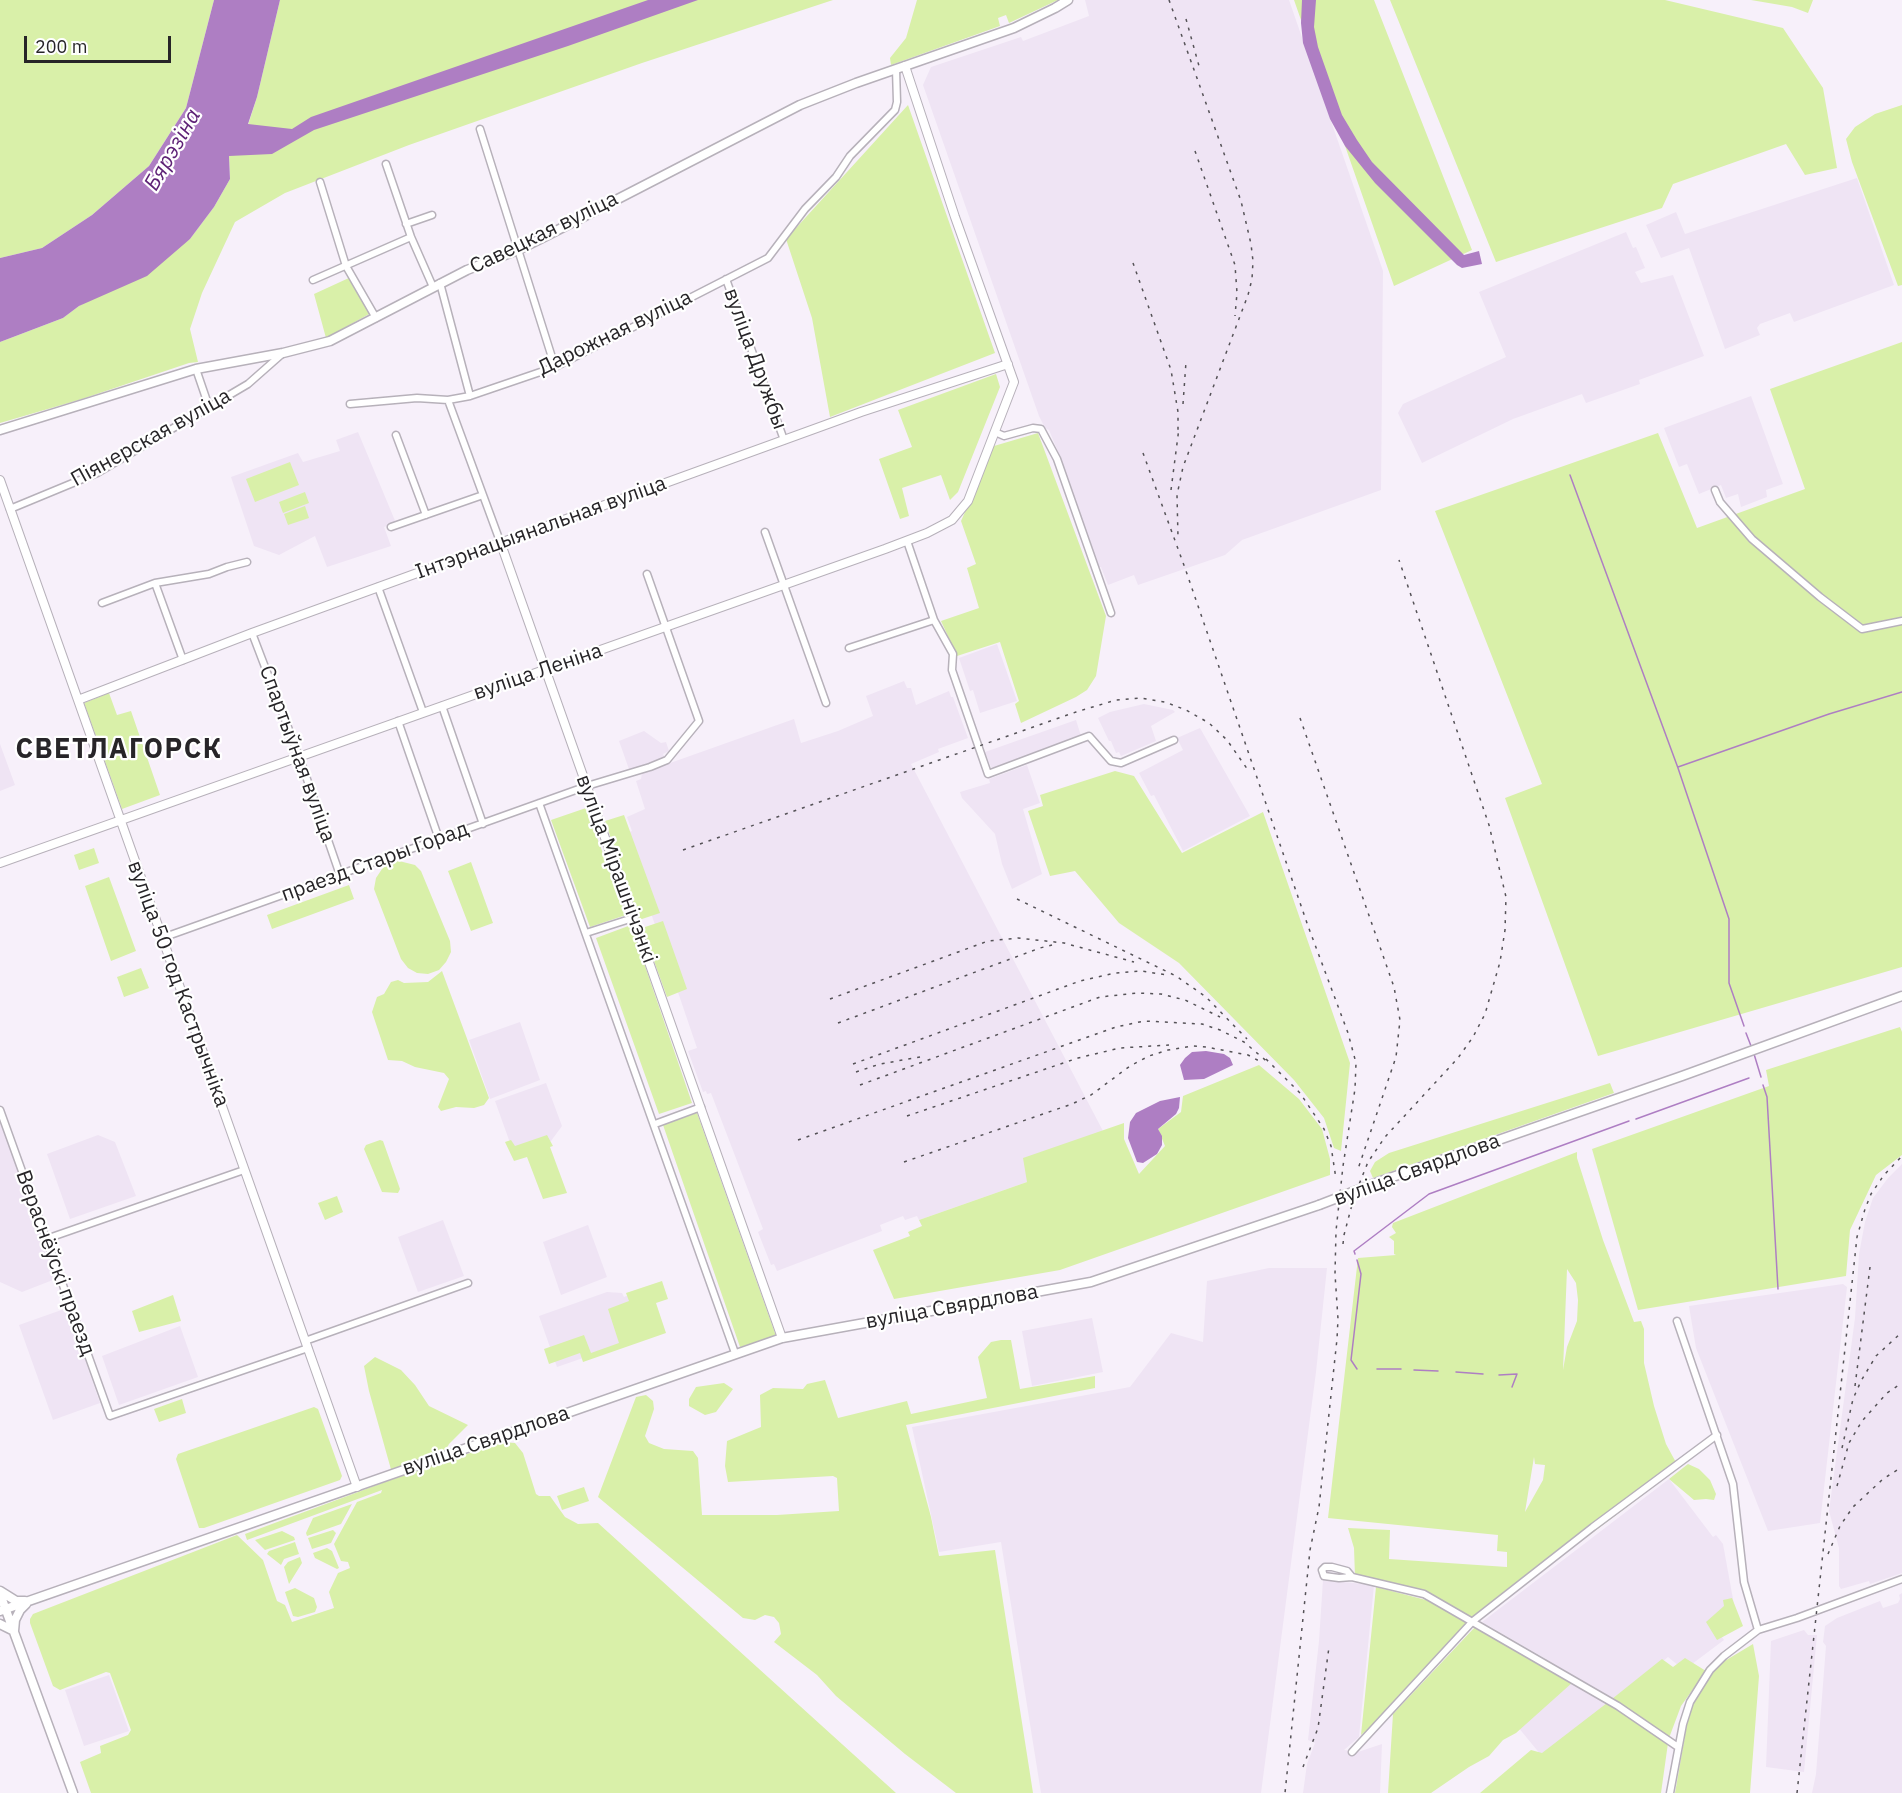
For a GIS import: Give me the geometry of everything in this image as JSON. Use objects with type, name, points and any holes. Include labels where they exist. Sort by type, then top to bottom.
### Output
[{"type":"main road","name":"Савецкая вуліца","points":[[3,430],[196,369],[283,353],[330,341],[436,285],[518,250],[800,105],[1014,28],[1068,0]]},
{"type":"main road","name":"вуліца Свярдлова","points":[[3,1610],[782,1338],[1091,1282],[1319,1205],[1902,996]]},
{"type":"main road","points":[[0,1593],[16,1601],[28,1602]]},
{"type":"main road","points":[[0,1593],[3,1610],[14,1631],[73,1793]]},
{"type":"main road","points":[[14,1631],[15,1620],[20,1610],[28,1602]]},
{"type":"main road","points":[[0,1624],[14,1631]]},
{"type":"street","name":"Дарожная вуліца","points":[[350,404],[417,398],[448,400],[470,396],[555,367],[768,258],[805,209],[836,177],[850,156],[895,110],[901,68]]},
{"type":"street","name":"вуліца Леніна","points":[[0,863],[907,541],[952,520],[968,501],[1014,382],[901,68]]},
{"type":"street","points":[[480,129],[555,367]]},
{"type":"street","points":[[386,164],[411,237],[436,285],[470,396]]},
{"type":"street","points":[[320,182],[346,266],[376,318]]},
{"type":"street","points":[[406,224],[432,215]]},
{"type":"street","points":[[312,280],[411,237]]},
{"type":"street","name":"вуліца Дружбы","points":[[726,279],[784,440]]},
{"type":"street","name":"Піянерская вуліца","points":[[10,509],[97,473],[248,384],[283,353]]},
{"type":"street","name":"Інтэрнацыянальная вуліца","points":[[78,700],[252,633],[861,412],[1008,364]]},
{"type":"street","points":[[196,369],[209,407]]},
{"type":"street","name":"вуліца Мірашнічэнкі","points":[[448,400],[501,543],[782,1338]]},
{"type":"street","points":[[995,432],[1004,436],[1033,428],[1041,429],[1057,459],[1112,613]]},
{"type":"street","points":[[396,435],[426,515]]},
{"type":"street","name":"вуліца 50 год Кастрычніка","points":[[0,480],[357,1487]]},
{"type":"street","points":[[1715,490],[1720,502],[1752,539],[1820,597],[1862,629],[1902,621]]},
{"type":"street","points":[[391,527],[483,495]]},
{"type":"street","points":[[765,532],[826,703]]},
{"type":"street","points":[[907,541],[934,620],[953,654],[952,670],[988,774],[1089,736],[1111,761],[1121,763],[1174,740]]},
{"type":"street","points":[[102,603],[155,583],[209,574],[247,562]]},
{"type":"street","points":[[647,574],[666,627]]},
{"type":"street","points":[[155,583],[183,660]]},
{"type":"street","points":[[378,587],[423,712]]},
{"type":"street","points":[[849,648],[934,620]]},
{"type":"street","name":"праезд Стары Горад","points":[[162,938],[587,786],[667,760],[699,721],[666,627]]},
{"type":"street","name":"Спартыўная вуліца","points":[[252,633],[299,756],[340,875]]},
{"type":"street","points":[[442,706],[483,824]]},
{"type":"street","points":[[398,721],[439,839]]},
{"type":"street","points":[[539,803],[735,1353]]},
{"type":"street","points":[[586,933],[633,918]]},
{"type":"street","points":[[655,1124],[700,1107]]},
{"type":"street","name":"Вераснёўскі праезд","points":[[0,1110],[111,1416],[306,1345]]},
{"type":"street","points":[[46,1239],[244,1170]]},
{"type":"street","points":[[306,1345],[468,1283]]},
{"type":"street","points":[[1677,1321],[1733,1484],[1744,1582],[1758,1630]]},
{"type":"street","points":[[1352,1752],[1473,1621],[1593,1527],[1718,1435]]},
{"type":"street","points":[[1352,1577],[1424,1594],[1618,1706],[1678,1747]]},
{"type":"street","points":[[1670,1793],[1678,1747],[1690,1702],[1710,1670],[1724,1656],[1758,1630],[1902,1579]]},
{"type":"shaded area","points":[[1085,0],[1289,0],[1383,271],[1381,490],[1242,540],[1225,555],[1138,585],[1134,575],[1108,585],[1099,567],[1061,459],[1049,430],[1045,428],[1039,416],[923,85],[931,67],[1021,37],[1023,41],[1089,16]]},
{"type":"shaded area","points":[[1857,178],[1894,285],[1794,322],[1790,313],[1760,324],[1757,328],[1760,335],[1725,349],[1689,248],[1661,258],[1646,225],[1676,212],[1685,234]]},
{"type":"shaded area","points":[[1626,232],[1633,248],[1636,247],[1645,268],[1635,272],[1641,283],[1673,275],[1704,356],[1639,380],[1640,384],[1586,403],[1582,394],[1513,419],[1422,463],[1398,413],[1403,404],[1506,357],[1479,292]]},
{"type":"shaded area","points":[[1751,396],[1783,484],[1766,490],[1767,497],[1741,507],[1738,494],[1726,498],[1721,485],[1699,494],[1687,464],[1679,467],[1664,428]]},
{"type":"shaded area","points":[[358,432],[396,523],[384,527],[391,546],[327,567],[315,536],[279,555],[254,546],[231,477],[298,453],[303,462],[340,451],[336,440]]},
{"type":"shaded area","points":[[997,644],[1017,701],[980,713],[959,658]]},
{"type":"shaded area","points":[[904,681],[907,688],[911,688],[916,705],[949,691],[953,697],[968,738],[938,749],[939,752],[911,764],[1103,1131],[1027,1182],[919,1220],[917,1216],[905,1220],[903,1216],[880,1225],[882,1231],[777,1271],[774,1264],[771,1265],[758,1232],[763,1229],[711,1093],[703,1092],[688,1051],[697,1048],[624,834],[632,831],[627,817],[645,809],[636,781],[641,779],[642,773],[794,719],[801,743],[838,731],[873,716],[866,696]]},
{"type":"shaded area","points":[[1144,704],[1175,712],[1151,726],[1156,741],[1121,756],[1119,752],[1116,753],[1098,718],[1110,712]]},
{"type":"shaded area","points":[[1076,720],[1081,736],[996,768],[991,767],[985,752]]},
{"type":"shaded area","points":[[1200,728],[1250,816],[1183,851],[1154,795],[1151,796],[1139,773],[1183,750],[1177,738]]},
{"type":"shaded area","points":[[644,731],[661,743],[666,742],[669,751],[663,754],[665,759],[630,772],[619,741]]},
{"type":"shaded area","points":[[0,744],[15,785],[0,791]]},
{"type":"shaded area","points":[[1027,765],[1040,803],[1023,809],[1042,874],[1012,889],[1002,864],[995,834],[962,798],[960,792],[990,783],[989,779]]},
{"type":"shaded area","points":[[520,1022],[540,1080],[490,1099],[469,1040]]},
{"type":"shaded area","points":[[546,1083],[562,1126],[551,1141],[514,1154],[495,1101]]},
{"type":"shaded area","points":[[0,1117],[58,1278],[22,1292],[0,1282]]},
{"type":"shaded area","points":[[98,1135],[115,1142],[136,1196],[70,1219],[47,1154]]},
{"type":"shaded area","points":[[1902,1164],[1902,1573],[1870,1584],[1869,1581],[1841,1589],[1839,1586],[1839,1548],[1829,1511],[1855,1318],[1859,1254],[1865,1222],[1873,1198]]},
{"type":"shaded area","points":[[443,1220],[464,1276],[418,1292],[398,1237]]},
{"type":"shaded area","points":[[588,1225],[607,1277],[561,1295],[543,1242]]},
{"type":"shaded area","points":[[1269,1268],[1327,1268],[1316,1372],[1261,1793],[1041,1793],[1001,1542],[939,1552],[912,1427],[1130,1387],[1171,1333],[1203,1342],[1207,1281]]},
{"type":"shaded area","points":[[1843,1284],[1847,1287],[1820,1523],[1768,1531],[1696,1348],[1689,1306]]},
{"type":"shaded area","points":[[607,1292],[622,1293],[624,1297],[631,1294],[638,1339],[557,1367],[539,1316]]},
{"type":"shaded area","points":[[67,1308],[100,1403],[53,1420],[19,1325]]},
{"type":"shaded area","points":[[1092,1318],[1103,1372],[1032,1386],[1022,1331]]},
{"type":"shaded area","points":[[180,1326],[198,1377],[119,1405],[102,1356]]},
{"type":"shaded area","points":[[1669,1479],[1713,1537],[1716,1535],[1723,1544],[1735,1610],[1715,1627],[1724,1640],[1684,1670],[1668,1657],[1612,1703],[1541,1755],[1499,1704],[1546,1659],[1482,1622]]},
{"type":"shaded area","points":[[1323,1580],[1374,1585],[1359,1737],[1344,1750],[1358,1752],[1382,1744],[1380,1793],[1303,1793],[1307,1764],[1315,1743],[1308,1740]]},
{"type":"shaded area","points":[[1902,1593],[1902,1793],[1812,1793],[1816,1774],[1826,1646],[1823,1642],[1825,1626],[1837,1618],[1880,1601],[1883,1608],[1898,1603],[1899,1595]]},
{"type":"shaded area","points":[[1804,1630],[1808,1635],[1817,1635],[1804,1772],[1766,1767],[1771,1641]]},
{"type":"shaded area","points":[[109,1675],[129,1731],[84,1746],[65,1690]]},
{"type":"green space","points":[[0,0],[214,0],[186,108],[149,166],[92,215],[42,248],[0,258]]},
{"type":"green space","points":[[280,0],[833,0],[642,63],[409,145],[285,193],[235,222],[202,293],[190,329],[198,362],[0,423],[0,342],[63,318],[190,239],[214,207],[230,179],[229,156],[248,125],[257,97]]},
{"type":"green space","points":[[917,0],[1058,0],[1009,23],[1006,15],[998,18],[1000,26],[891,65],[890,58],[906,38]]},
{"type":"green space","points":[[1294,0],[1374,0],[1472,250],[1394,286]]},
{"type":"green space","points":[[1390,0],[1665,0],[1783,28],[1823,88],[1837,168],[1805,175],[1786,144],[1673,184],[1662,208],[1496,262]]},
{"type":"green space","points":[[1751,0],[1813,0],[1808,13],[1792,7]]},
{"type":"green space","points":[[908,105],[995,353],[830,417],[812,318],[786,239]]},
{"type":"green space","points":[[1902,105],[1902,285],[1898,286],[1852,162],[1846,139],[1855,127],[1875,114]]},
{"type":"green space","points":[[351,277],[371,313],[326,338],[314,294]]},
{"type":"green space","points":[[1902,342],[1902,967],[1598,1056],[1505,798],[1542,784],[1435,511],[1658,433],[1697,528],[1805,489],[1770,389]]},
{"type":"green space","points":[[996,374],[1000,387],[958,492],[950,500],[941,475],[902,488],[909,516],[900,519],[879,459],[912,447],[898,410]]},
{"type":"green space","points":[[1038,433],[1106,616],[1096,676],[1087,690],[1021,723],[1015,704],[1019,701],[1000,642],[957,656],[941,621],[979,608],[967,568],[976,564],[961,521],[994,446]]},
{"type":"green space","points":[[290,462],[299,485],[255,502],[246,479]]},
{"type":"green space","points":[[305,492],[309,503],[283,513],[279,502]]},
{"type":"green space","points":[[305,506],[309,518],[288,525],[284,514]]},
{"type":"green space","points":[[109,693],[117,715],[131,711],[160,795],[122,809],[84,703]]},
{"type":"green space","points":[[1115,771],[1134,776],[1182,853],[1263,812],[1350,1063],[1341,1151],[1334,1148],[1324,1118],[1294,1080],[1179,963],[1119,923],[1075,871],[1050,876],[1028,811],[1043,806],[1040,795]]},
{"type":"green space","points":[[586,808],[626,915],[590,927],[551,820]]},
{"type":"green space","points":[[624,815],[660,913],[639,920],[605,821]]},
{"type":"green space","points":[[94,848],[99,863],[79,870],[74,855]]},
{"type":"green space","points":[[399,861],[415,865],[421,871],[450,941],[451,952],[446,962],[439,970],[428,974],[417,973],[408,968],[401,959],[374,889],[376,878],[382,869],[390,863]]},
{"type":"green space","points":[[471,862],[493,923],[471,931],[448,871]]},
{"type":"green space","points":[[109,877],[136,951],[111,961],[85,886]]},
{"type":"green space","points":[[349,885],[354,899],[272,929],[267,915]]},
{"type":"green space","points":[[663,921],[687,989],[667,997],[642,928]]},
{"type":"green space","points":[[631,925],[692,1103],[659,1114],[596,938]]},
{"type":"green space","points":[[141,968],[149,988],[124,997],[117,977]]},
{"type":"green space","points":[[442,971],[489,1098],[484,1105],[474,1108],[456,1107],[441,1111],[438,1107],[449,1079],[444,1073],[415,1067],[402,1061],[388,1060],[372,1012],[377,997],[384,994],[391,982],[398,980],[404,983],[428,982]]},
{"type":"green space","points":[[1900,1027],[1902,1032],[1902,1155],[1876,1175],[1850,1230],[1846,1276],[1638,1310],[1592,1149],[1769,1086],[1766,1070]]},
{"type":"green space","points":[[1259,1065],[1299,1099],[1322,1129],[1330,1159],[1330,1175],[1060,1270],[894,1299],[873,1250],[910,1236],[908,1232],[922,1226],[919,1220],[1027,1182],[1023,1158],[1124,1123],[1124,1139],[1139,1174],[1165,1146],[1158,1129],[1181,1112],[1183,1096]]},
{"type":"green space","points":[[1610,1083],[1614,1093],[1373,1178],[1370,1171],[1375,1162],[1389,1153]]},
{"type":"green space","points":[[697,1113],[776,1336],[740,1347],[663,1125]]},
{"type":"green space","points":[[547,1135],[553,1146],[550,1147],[567,1193],[543,1199],[527,1157],[514,1161],[505,1142],[511,1140],[515,1146]]},
{"type":"green space","points":[[383,1141],[400,1189],[398,1193],[382,1192],[364,1149],[366,1145]]},
{"type":"green space","points":[[1577,1152],[1603,1240],[1634,1322],[1641,1321],[1644,1329],[1644,1363],[1654,1406],[1666,1444],[1679,1468],[1476,1620],[1427,1594],[1355,1577],[1354,1548],[1348,1528],[1390,1530],[1389,1559],[1507,1567],[1507,1552],[1497,1551],[1498,1535],[1328,1518],[1358,1258],[1396,1255],[1394,1254],[1394,1241],[1389,1237],[1396,1233],[1392,1227],[1393,1223]],"holes":[[[1567,1269],[1576,1283],[1578,1300],[1577,1321],[1567,1347],[1563,1370]],[[1534,1457],[1535,1464],[1545,1465],[1543,1480],[1525,1512]]]},
{"type":"green space","points":[[337,1196],[343,1212],[325,1220],[318,1203]]},
{"type":"green space","points":[[662,1281],[668,1299],[656,1303],[666,1333],[583,1362],[580,1353],[549,1364],[544,1349],[584,1335],[591,1353],[619,1343],[608,1309],[629,1301],[626,1293]]},
{"type":"green space","points":[[173,1295],[181,1321],[139,1332],[132,1311]]},
{"type":"green space","points":[[1011,1340],[1020,1389],[1095,1376],[1095,1388],[906,1425],[939,1556],[995,1550],[1033,1793],[956,1793],[905,1754],[836,1696],[817,1675],[774,1642],[781,1634],[779,1623],[774,1617],[765,1615],[755,1620],[743,1618],[598,1497],[636,1397],[646,1395],[653,1401],[654,1409],[645,1436],[649,1443],[664,1449],[693,1451],[698,1458],[702,1515],[777,1515],[839,1511],[837,1478],[833,1476],[728,1482],[725,1466],[727,1441],[761,1427],[760,1395],[773,1388],[803,1389],[807,1384],[825,1380],[838,1418],[907,1401],[911,1414],[987,1398],[978,1357],[991,1342]]},
{"type":"green space","points":[[375,1357],[401,1370],[415,1385],[429,1406],[468,1425],[449,1444],[443,1456],[392,1473],[364,1366]]},
{"type":"green space","points":[[724,1383],[733,1389],[716,1412],[705,1415],[689,1406],[689,1399],[696,1387]]},
{"type":"green space","points":[[182,1399],[186,1413],[159,1422],[154,1409]]},
{"type":"green space","points":[[314,1407],[318,1409],[342,1476],[340,1480],[199,1528],[176,1459],[178,1454]]},
{"type":"green space","points":[[502,1442],[515,1443],[523,1453],[536,1494],[550,1496],[565,1517],[578,1524],[598,1523],[896,1793],[91,1793],[80,1762],[101,1753],[100,1746],[128,1735],[131,1730],[110,1673],[106,1672],[60,1690],[53,1686],[30,1623],[33,1614],[237,1535],[263,1560],[277,1601],[285,1605],[292,1622],[334,1608],[329,1592],[338,1573],[350,1568],[348,1562],[341,1561],[334,1544],[357,1502],[381,1493],[382,1490],[247,1540],[245,1534]]},
{"type":"green space","points":[[1688,1464],[1699,1469],[1710,1480],[1716,1494],[1714,1500],[1694,1500],[1669,1479]]},
{"type":"green space","points":[[584,1487],[589,1501],[562,1510],[557,1496]]},
{"type":"green space","points":[[352,1504],[341,1524],[307,1536],[306,1533],[313,1518]]},
{"type":"green space","points":[[333,1530],[336,1533],[331,1543],[312,1549],[308,1538]]},
{"type":"green space","points":[[282,1531],[294,1537],[295,1540],[265,1550],[255,1540]]},
{"type":"green space","points":[[295,1542],[299,1554],[284,1559],[281,1565],[267,1554],[269,1551]]},
{"type":"green space","points":[[327,1548],[332,1551],[339,1568],[315,1558],[313,1553]]},
{"type":"green space","points":[[300,1557],[302,1563],[289,1584],[284,1567],[288,1562]]},
{"type":"green space","points":[[1376,1587],[1426,1600],[1471,1624],[1361,1735]]},
{"type":"green space","points":[[295,1588],[314,1598],[317,1607],[315,1612],[298,1617],[293,1616],[285,1592]]},
{"type":"green space","points":[[1732,1598],[1743,1626],[1717,1640],[1706,1622],[1724,1606],[1723,1600]]},
{"type":"green space","points":[[1475,1627],[1573,1682],[1516,1733],[1503,1740],[1489,1756],[1431,1793],[1388,1793],[1393,1714]]},
{"type":"green space","points":[[1753,1644],[1759,1676],[1750,1793],[1675,1793],[1690,1707],[1718,1665]]},
{"type":"green space","points":[[1685,1658],[1706,1671],[1681,1706],[1669,1738],[1612,1699],[1662,1659],[1673,1667]]},
{"type":"green space","points":[[1607,1703],[1668,1743],[1661,1793],[1480,1793],[1531,1750],[1542,1753]]},
{"type":"water","name":"Бярэзіна","points":[[214,0],[280,0],[257,97],[248,124],[292,129],[311,117],[648,0],[698,0],[568,46],[314,130],[272,154],[229,156],[230,179],[214,207],[190,239],[147,276],[79,306],[63,318],[0,342],[0,258],[42,248],[92,215],[149,166],[186,108]]},
{"type":"water","points":[[1302,0],[1316,0],[1314,27],[1318,47],[1342,115],[1372,162],[1464,255],[1479,251],[1482,264],[1462,268],[1457,265],[1375,183],[1345,146],[1330,119],[1303,43]]},
{"type":"water","points":[[1206,1051],[1224,1054],[1230,1058],[1233,1065],[1204,1079],[1184,1080],[1180,1065],[1185,1058],[1192,1052]]},
{"type":"water","points":[[1180,1097],[1176,1114],[1158,1129],[1162,1136],[1162,1145],[1157,1154],[1143,1163],[1137,1162],[1128,1138],[1130,1122],[1136,1113],[1160,1101]]},
{"type":"waterway","points":[[1570,475],[1678,768],[1729,919],[1729,983],[1744,1026]]},
{"type":"waterway","points":[[1678,767],[1829,714],[1902,692]]},
{"type":"waterway","points":[[1746,1033],[1751,1046]]},
{"type":"waterway","points":[[1754,1054],[1761,1077]]},
{"type":"waterway","points":[[1636,1119],[1749,1078]]},
{"type":"waterway","points":[[1763,1085],[1767,1097],[1778,1289]]},
{"type":"waterway","points":[[1355,1254],[1354,1251],[1429,1194],[1629,1121]]},
{"type":"waterway","points":[[1357,1260],[1361,1274],[1351,1360],[1357,1369]]},
{"type":"waterway","points":[[1377,1369],[1401,1369]]},
{"type":"waterway","points":[[1414,1370],[1438,1371]]},
{"type":"waterway","points":[[1456,1372],[1483,1374]]},
{"type":"waterway","points":[[1499,1375],[1517,1374],[1512,1387]]},
{"type":"railway","points":[[1169,0],[1241,201],[1253,261],[1248,295],[1183,467],[1177,495],[1178,537]]},
{"type":"railway","points":[[1186,19],[1199,66]]},
{"type":"railway","points":[[1195,151],[1235,265],[1237,293],[1235,316]]},
{"type":"railway","points":[[1133,263],[1171,370],[1178,412],[1178,435]]},
{"type":"railway","points":[[1183,404],[1186,362]]},
{"type":"railway","points":[[1171,490],[1179,428]]},
{"type":"railway","points":[[1143,453],[1308,926],[1348,1033],[1356,1063],[1355,1089],[1336,1231],[1337,1339],[1319,1507],[1310,1550],[1285,1793]]},
{"type":"railway","points":[[1343,1244],[1354,1197],[1368,1162],[1385,1137],[1458,1058],[1473,1037],[1485,1014],[1500,962],[1505,930],[1506,897],[1489,825],[1399,560]]},
{"type":"railway","points":[[683,850],[1116,700],[1140,698],[1165,702],[1186,710],[1209,723],[1227,740],[1248,770]]},
{"type":"railway","points":[[1300,718],[1394,987],[1400,1020],[1396,1057],[1358,1169]]},
{"type":"railway","points":[[1017,899],[1176,976],[1206,997],[1247,1039]]},
{"type":"railway","points":[[830,999],[988,941],[1018,938],[1064,943],[1134,962]]},
{"type":"railway","points":[[838,1023],[1052,945]]},
{"type":"railway","points":[[853,1064],[1080,981],[1115,973],[1141,971],[1167,975]]},
{"type":"railway","points":[[860,1085],[1100,997],[1137,993],[1161,994],[1185,1000],[1220,1017]]},
{"type":"railway","points":[[798,1140],[1116,1027],[1144,1021],[1202,1024],[1220,1030],[1244,1042],[1270,1064]]},
{"type":"railway","points":[[907,1116],[1078,1058],[1120,1048],[1169,1045]]},
{"type":"railway","points":[[904,1162],[1072,1104],[1091,1095],[1130,1066],[1149,1056],[1168,1050],[1193,1046],[1206,1047],[1248,1055],[1261,1062]]},
{"type":"railway","points":[[856,1072],[880,1064],[920,1057]]},
{"type":"railway","points":[[1266,1059],[1300,1093],[1324,1129],[1331,1146],[1336,1179]]},
{"type":"railway","points":[[1797,1793],[1857,1237],[1871,1194],[1884,1175],[1902,1156]]},
{"type":"railway","points":[[1855,1386],[1870,1267]]},
{"type":"railway","points":[[1842,1448],[1853,1399],[1861,1381],[1876,1356],[1902,1332]]},
{"type":"railway","points":[[1837,1486],[1849,1443],[1862,1421],[1887,1393],[1902,1383]]},
{"type":"railway","points":[[1828,1554],[1840,1526],[1853,1507],[1883,1479],[1902,1467]]},
{"type":"railway","points":[[1303,1767],[1318,1728],[1329,1647]]},
{"type":"district","name":"СВЕТЛАГОРСК","points":[[119,750]]}]
